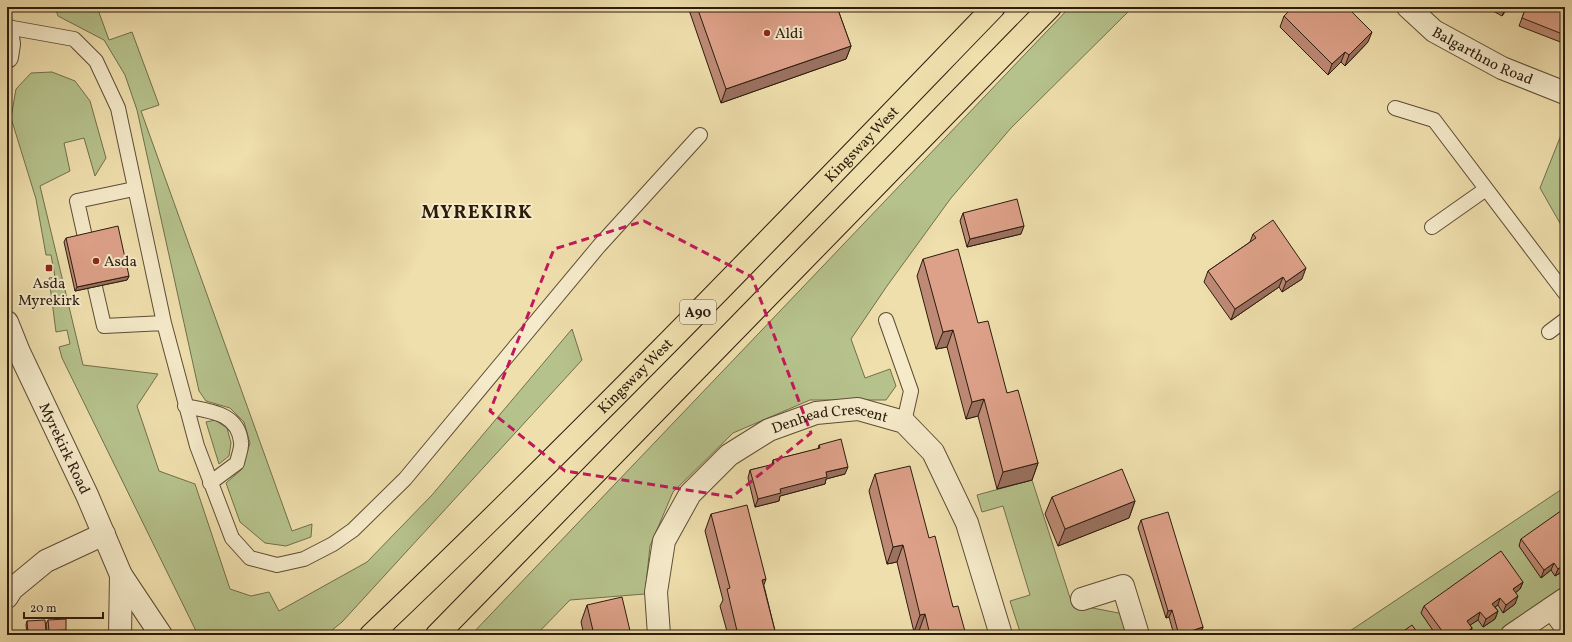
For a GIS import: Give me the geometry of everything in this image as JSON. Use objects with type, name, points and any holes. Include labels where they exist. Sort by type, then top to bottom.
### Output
[{"type":"highway","name":"Kingsway West","points":[[371,635],[606,404],[790,218],[994,7]]},
{"type":"highway","name":"A90","points":[[437,635],[1050,7]]},
{"type":"street","name":"Balgarthno Road","points":[[1408,7],[1434,31],[1502,68],[1565,93]]},
{"type":"street","points":[[7,30],[9,44],[7,57]]},
{"type":"street","name":"Myrekirk Road","points":[[7,322],[13,355],[104,534],[120,575]]},
{"type":"street","name":"Denhead Crescent","points":[[659,635],[656,592],[664,541],[690,494],[729,455],[768,430],[816,413],[858,409],[904,422],[933,452],[967,523],[1001,635]]},
{"type":"street","points":[[7,597],[12,590],[46,561],[104,534]]},
{"type":"street","points":[[120,575],[120,635]]},
{"type":"street","points":[[120,575],[161,635]]},
{"type":"street","points":[[1082,599],[1123,586],[1138,635]]},
{"type":"street","points":[[1512,635],[1559,604],[1565,626]]},
{"type":"lane","points":[[7,27],[74,39],[96,61],[118,108],[134,189],[164,322],[185,406],[210,483],[232,538],[250,558],[277,565],[304,559],[333,544],[353,530],[414,470],[599,246],[700,134]]},
{"type":"lane","points":[[1395,108],[1434,120],[1565,293]]},
{"type":"lane","points":[[85,237],[77,201],[134,189]]},
{"type":"lane","points":[[1432,227],[1486,189]]},
{"type":"lane","points":[[95,287],[104,326],[164,322]]},
{"type":"lane","points":[[886,320],[911,391],[904,422]]},
{"type":"lane","points":[[1549,332],[1565,320]]},
{"type":"lane","points":[[185,406],[222,414],[236,426],[242,442],[237,463],[210,483]]},
{"type":"highlighted area","points":[[644,221],[752,277],[811,433],[732,497],[565,471],[490,411],[554,249]]},
{"type":"green space","points":[[55,7],[97,7],[109,40],[132,32],[159,105],[141,111],[292,531],[312,524],[311,537],[286,546],[265,543],[240,522],[226,483],[242,469],[250,443],[244,422],[230,408],[206,401],[199,391],[137,110],[125,75],[104,40],[58,16]]},
{"type":"green space","points":[[1070,7],[1133,7],[1011,128],[951,198],[887,286],[851,339],[865,378],[890,369],[896,386],[886,400],[810,400],[733,433],[673,492],[650,546],[645,594],[570,600],[536,635],[471,635]]},
{"type":"green space","points":[[52,72],[75,81],[90,101],[106,158],[95,176],[84,138],[64,143],[70,171],[40,186],[83,365],[158,374],[137,406],[159,471],[195,484],[230,589],[251,596],[269,592],[279,611],[367,562],[432,495],[572,329],[582,360],[342,622],[326,635],[198,635],[62,358],[59,347],[70,344],[67,330],[56,332],[49,278],[55,277],[51,255],[46,255],[36,199],[11,118],[16,89],[31,73]]},
{"type":"green space","points":[[1565,125],[1565,232],[1540,188]]},
{"type":"green space","points":[[215,420],[227,428],[231,443],[229,456],[219,464],[206,422]]},
{"type":"green space","points":[[1032,480],[1072,604],[1124,614],[1131,635],[1021,635],[1010,601],[1030,595],[1003,506],[982,512],[977,495]]},
{"type":"green space","points":[[1565,487],[1565,587],[1495,635],[1344,635]]},
{"type":"building","name":"Aldi","points":[[697,7],[837,7],[851,46],[726,89]]},
{"type":"building","points":[[1293,7],[1347,7],[1372,32],[1349,55],[1345,52],[1332,64],[1284,16]]},
{"type":"building","points":[[1526,7],[1565,7],[1565,35],[1522,18]]},
{"type":"building","points":[[1017,199],[1024,226],[970,239],[963,213]]},
{"type":"building","points":[[1273,220],[1306,268],[1286,282],[1283,277],[1235,309],[1208,271],[1256,238],[1253,234]]},
{"type":"building","name":"Asda","points":[[118,226],[129,276],[77,287],[66,238]]},
{"type":"building","points":[[958,249],[978,323],[988,321],[1007,393],[1018,390],[1038,463],[1003,472],[984,399],[972,402],[953,330],[943,332],[923,259]]},
{"type":"building","points":[[841,439],[848,467],[826,472],[827,477],[780,489],[781,493],[758,499],[750,470],[774,464],[773,460],[820,448],[819,445]]},
{"type":"building","points":[[910,466],[929,538],[935,536],[953,607],[958,606],[966,635],[930,635],[925,614],[920,615],[903,545],[893,547],[875,474]]},
{"type":"building","points":[[1122,469],[1135,501],[1065,529],[1052,497]]},
{"type":"building","points":[[747,505],[766,579],[762,580],[776,635],[738,635],[727,589],[730,588],[711,514]]},
{"type":"building","points":[[1565,508],[1565,564],[1558,569],[1554,563],[1544,570],[1521,539]]},
{"type":"building","points":[[1168,512],[1203,627],[1179,635],[1172,610],[1168,611],[1141,520]]},
{"type":"building","points":[[1501,551],[1523,582],[1513,589],[1518,596],[1506,605],[1500,598],[1492,604],[1498,611],[1486,619],[1480,612],[1467,621],[1472,628],[1463,635],[1459,635],[1455,630],[1448,635],[1445,635],[1424,606]]},
{"type":"building","points":[[622,597],[631,635],[594,635],[587,605]]},
{"type":"building","points":[[66,619],[66,630],[49,631],[48,620]]},
{"type":"building","points":[[45,620],[46,631],[28,633],[27,621]]},
{"type":"building","points":[[1412,625],[1419,635],[1398,635]]},
{"type":"place","name":"Aldi","points":[[767,33]]},
{"type":"place","name":"Asda","points":[[96,261]]},
{"type":"place","name":"Asda Myrekirk","points":[[49,268]]},
{"type":"district","name":"MYREKIRK","points":[[477,211]]}]
